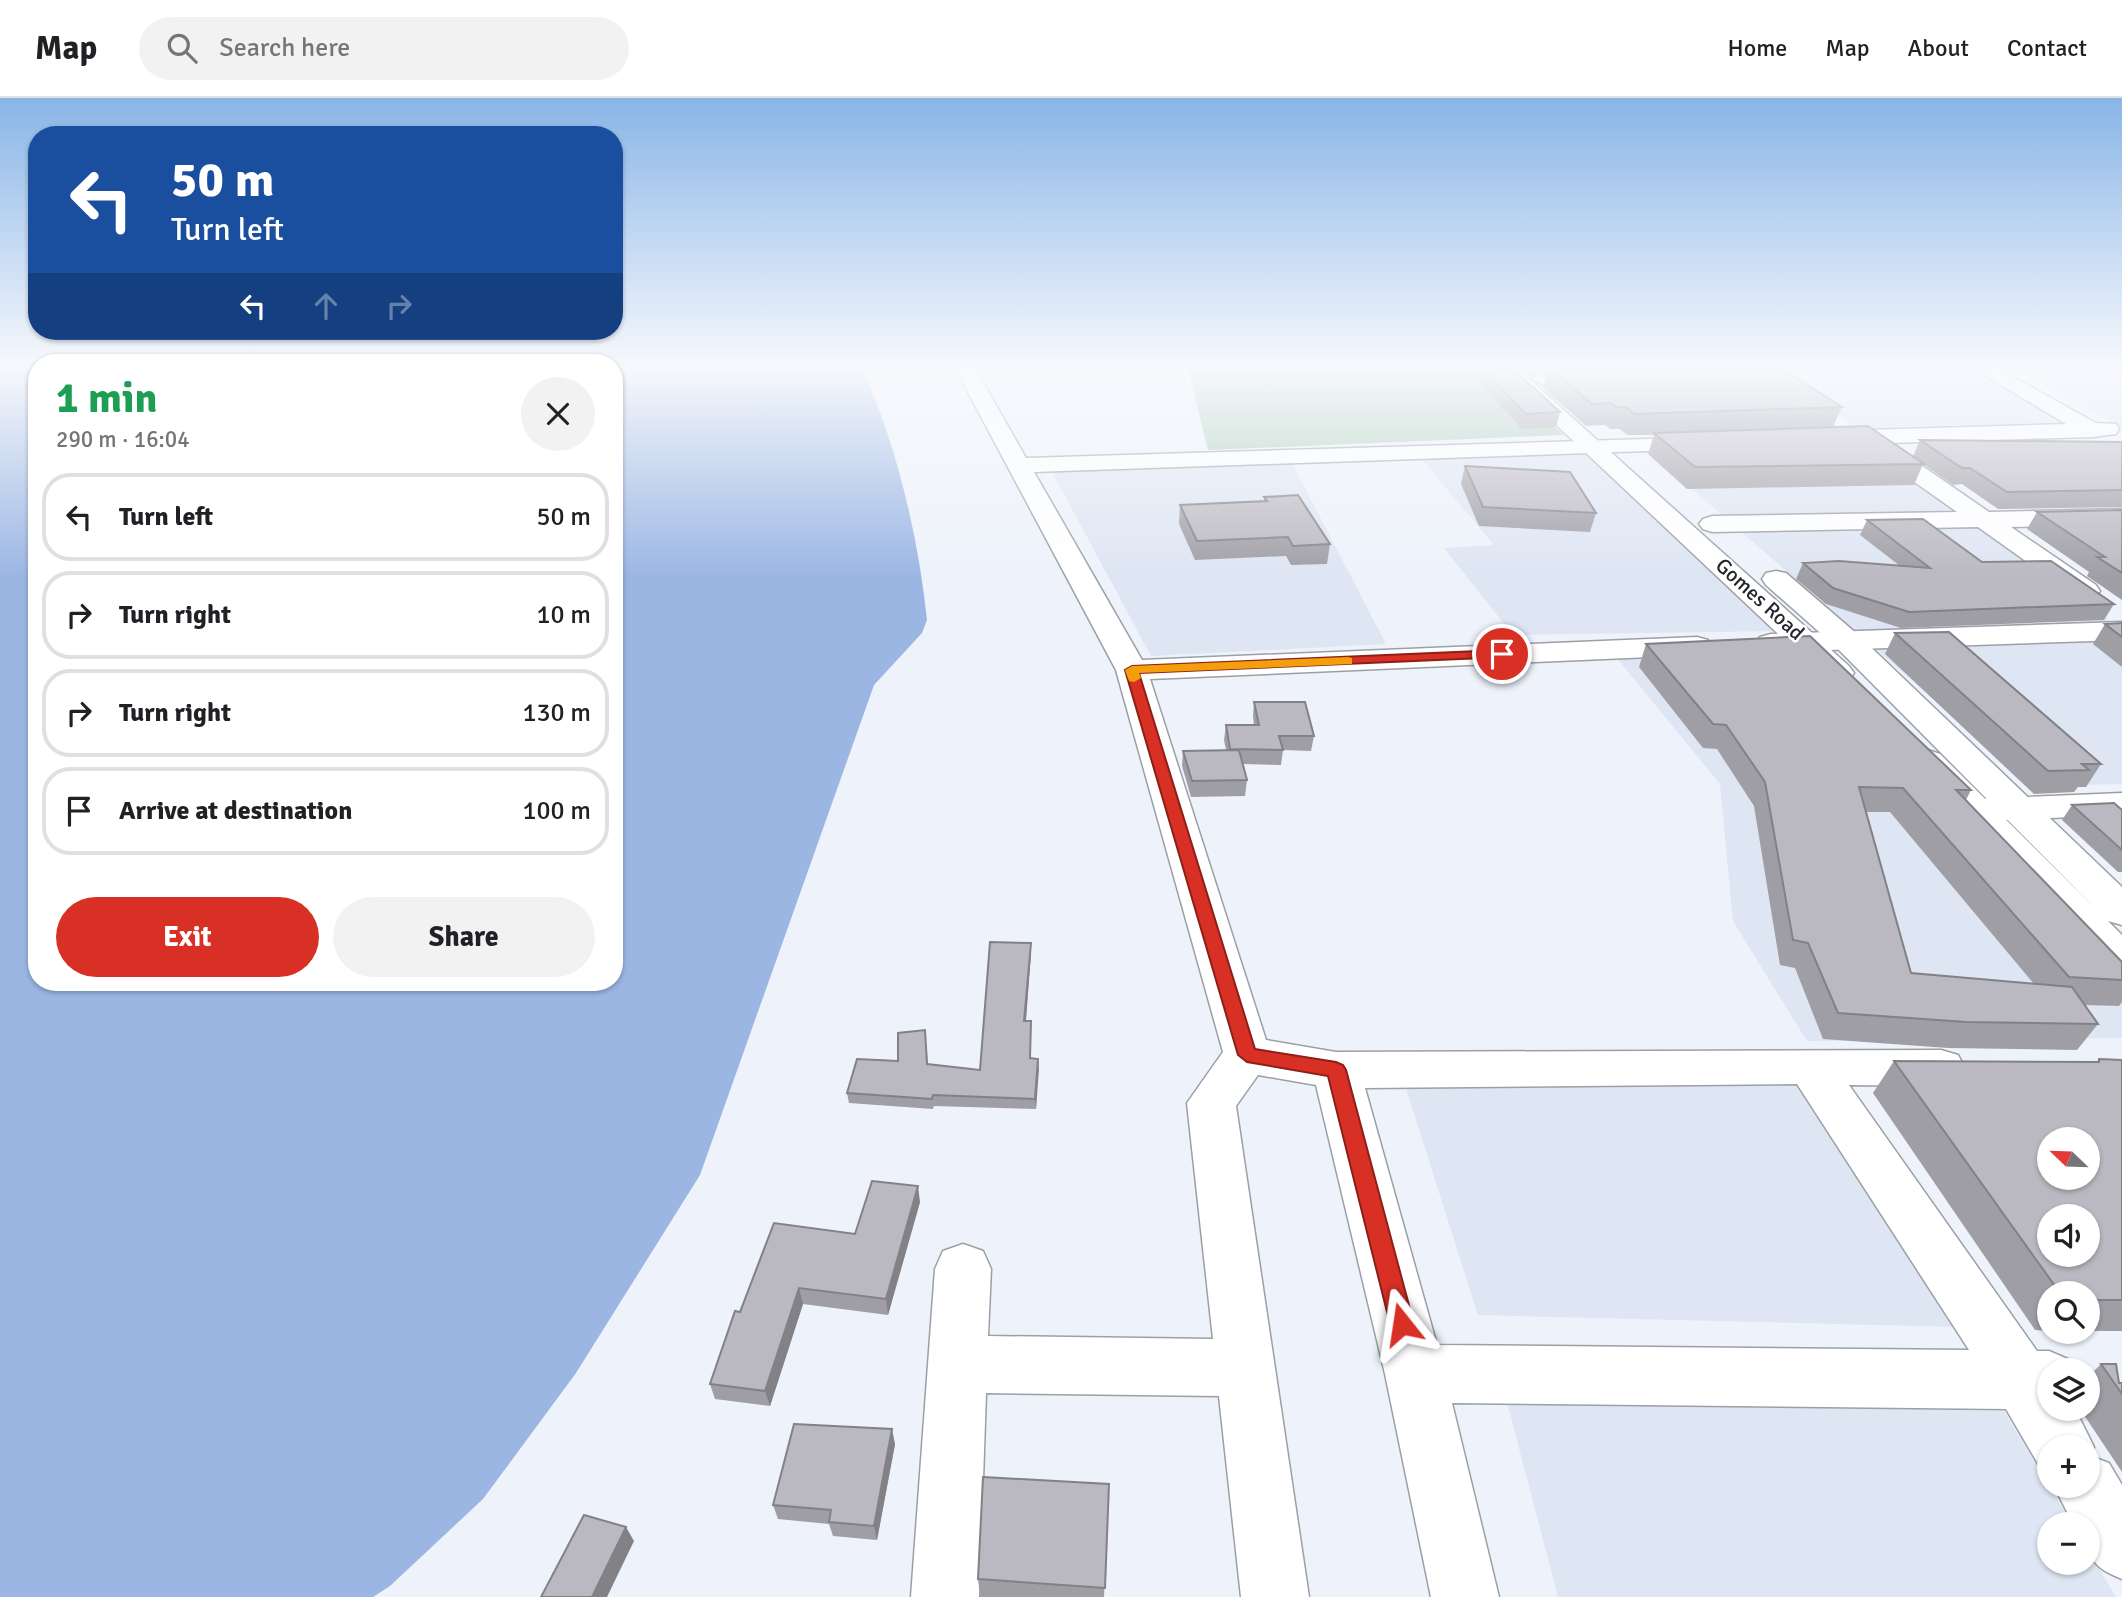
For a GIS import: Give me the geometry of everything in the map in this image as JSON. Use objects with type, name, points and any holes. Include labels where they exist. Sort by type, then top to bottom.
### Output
[{"type":"street","points":[[1005,438],[1132,670],[1247,1055]]},
{"type":"street","name":"Gomes Road","points":[[1596,438],[1712,524],[1846,640],[2122,911]]},
{"type":"street","name":"Gomes Road","points":[[1598,438],[1863,697]]},
{"type":"street","points":[[1810,439],[1839,438]]},
{"type":"street","points":[[1866,438],[2114,614]]},
{"type":"street","points":[[1021,465],[1727,441]]},
{"type":"street","points":[[1712,524],[2122,517]]},
{"type":"street","points":[[1132,670],[1846,640],[2114,614]]},
{"type":"street","points":[[1909,742],[2122,961]]},
{"type":"street","points":[[1977,810],[2122,804]]},
{"type":"street","points":[[1247,1055],[1336,1070],[1810,1066],[1986,1069]]},
{"type":"street","points":[[1247,1055],[1211,1103],[1275,1597]]},
{"type":"street","points":[[1810,1066],[2047,1358]]},
{"type":"street","points":[[1336,1070],[1415,1374],[1465,1597]]},
{"type":"street","points":[[945,1597],[963,1269]]},
{"type":"street","points":[[958,1364],[1246,1368]]},
{"type":"street","points":[[1415,1374],[2037,1380]]},
{"type":"street","points":[[2093,1498],[2122,1546]]},
{"type":"shaded area","points":[[1854,442],[1953,508],[2122,630],[2122,784],[2033,786],[1644,447]]},
{"type":"shaded area","points":[[1582,449],[1785,631],[1513,635],[1444,548],[1494,545],[1421,458]]},
{"type":"shaded area","points":[[1290,459],[1386,644],[1151,656],[1050,468]]},
{"type":"shaded area","points":[[1801,649],[2122,1003],[2122,1038],[1807,1041],[1733,921],[1720,784],[1616,657]]},
{"type":"shaded area","points":[[1403,1079],[1807,1082],[1957,1327],[1478,1315]]},
{"type":"shaded area","points":[[1507,1402],[2004,1411],[2037,1466],[2037,1498],[2056,1498],[2065,1512],[2037,1512],[2037,1575],[2100,1575],[2100,1570],[2116,1597],[1558,1597]]},
{"type":"green space","points":[[1205,438],[1494,438],[1208,450]]},
{"type":"water","points":[[0,438],[28,438],[28,991],[623,991],[623,438],[889,438],[912,523],[927,620],[922,633],[874,685],[700,1175],[576,1373],[483,1499],[390,1586],[373,1597],[0,1597]]},
{"type":"building","points":[[1660,438],[1886,438],[1924,464],[1695,467]]},
{"type":"building","points":[[1920,440],[2122,442],[2122,490],[2007,492],[1970,468],[1962,468]]},
{"type":"building","points":[[1465,466],[1570,472],[1596,513],[1483,507]]},
{"type":"building","points":[[1298,495],[1330,544],[1293,546],[1288,537],[1197,541],[1180,505],[1267,501],[1264,497]]},
{"type":"building","points":[[2122,510],[2122,573],[2097,557],[2105,557],[2037,512]]},
{"type":"building","points":[[1923,519],[1982,562],[2051,561],[2114,604],[1909,612],[1833,588],[1803,563],[1839,561],[1930,568],[1867,520]]},
{"type":"building","points":[[2122,623],[2122,637],[2105,624]]},
{"type":"building","points":[[1949,632],[2101,764],[2082,764],[2089,770],[2048,771],[1895,633]]},
{"type":"building","points":[[1810,636],[1971,790],[1956,790],[2122,962],[2122,980],[2069,977],[1903,788],[1859,787],[1911,973],[2072,987],[2098,1024],[1966,1022],[1838,1013],[1808,943],[1793,940],[1765,782],[1726,725],[1713,724],[1646,644]]},
{"type":"building","points":[[1254,702],[1305,702],[1314,736],[1279,736],[1283,750],[1230,749],[1226,725],[1259,725]]},
{"type":"building","points":[[1239,750],[1247,780],[1192,781],[1183,751]]},
{"type":"building","points":[[2114,803],[2122,810],[2122,850],[2072,805]]},
{"type":"building","points":[[990,942],[1031,943],[1024,1021],[1031,1021],[1030,1058],[1038,1059],[1035,1099],[933,1095],[932,1099],[847,1093],[857,1059],[898,1061],[898,1033],[925,1030],[927,1064],[980,1070]]},
{"type":"building","points":[[2122,1060],[2122,1300],[2100,1300],[2100,1281],[2051,1281],[2041,1267],[2100,1267],[2100,1204],[2037,1204],[2037,1261],[1894,1061]]},
{"type":"building","points":[[872,1181],[918,1186],[886,1299],[799,1288],[765,1391],[710,1384],[735,1311],[740,1312],[774,1223],[855,1234]]},
{"type":"building","points":[[2101,1364],[2116,1364],[2119,1383],[2122,1383],[2122,1394]]},
{"type":"building","points":[[794,1424],[892,1429],[874,1526],[829,1522],[831,1510],[773,1505]]},
{"type":"building","points":[[983,1477],[1109,1484],[1105,1588],[978,1579]]},
{"type":"building","points":[[584,1515],[626,1527],[592,1597],[541,1597]]},
{"type":"slow traffic","points":[[1134,678],[1132,670],[1348,661]]},
{"type":"route","points":[[1402,1324],[1336,1070],[1247,1055],[1132,670],[1502,654]]}]
